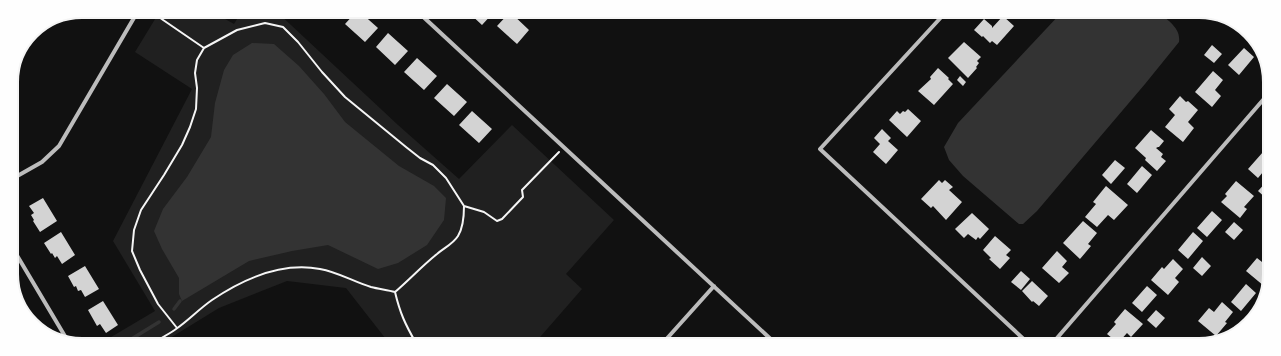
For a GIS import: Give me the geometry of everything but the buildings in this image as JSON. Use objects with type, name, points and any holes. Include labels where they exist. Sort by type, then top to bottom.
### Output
[{"type":"street","points":[[18,176],[42,162],[59,146],[134,18]]},
{"type":"street","points":[[425,18],[770,338]]},
{"type":"street","points":[[940,18],[820,149],[1024,338]]},
{"type":"street","points":[[1057,338],[1263,100]]},
{"type":"street","points":[[18,257],[65,336]]},
{"type":"street","points":[[667,338],[714,286]]},
{"type":"path","points":[[160,18],[204,48]]},
{"type":"path","points":[[178,328],[160,306],[140,270],[132,250],[134,230],[141,210],[168,169],[182,145],[190,127],[196,108],[197,88],[195,73],[197,60],[204,48],[237,30],[265,24],[283,27],[298,42],[322,72],[345,97],[406,147],[433,166],[446,178],[464,206],[464,216],[458,236],[395,292]]},
{"type":"path","points":[[464,206],[484,212],[497,221],[502,219],[523,197],[522,190],[564,146]]},
{"type":"path","points":[[161,338],[178,328],[212,300],[253,277],[268,272],[306,267],[321,269],[346,276],[372,287],[395,292]]},
{"type":"path","points":[[395,292],[404,322],[413,338]]},
{"type":"shaded area","points":[[156,18],[223,18],[234,24],[238,18],[283,18],[398,125],[459,179],[512,125],[614,220],[566,274],[582,289],[539,338],[385,338],[346,288],[287,281],[219,308],[170,338],[109,338],[155,311],[113,241],[192,89],[135,52]]},
{"type":"shaded area","points":[[1056,18],[1166,18],[1178,33],[1179,42],[1145,84],[1037,211],[1023,224],[1019,224],[963,176],[949,160],[944,147],[958,123]]},
{"type":"shaded area","points":[[252,43],[274,44],[299,66],[324,94],[345,122],[399,166],[434,186],[446,198],[444,220],[427,245],[398,263],[378,269],[328,245],[292,251],[249,261],[182,301],[179,294],[179,278],[162,249],[154,231],[163,209],[187,177],[211,137],[215,103],[224,70],[233,55]]},
{"type":"waterway","points":[[174,309],[180,301]]},
{"type":"waterway","points":[[133,338],[159,322]]}]
